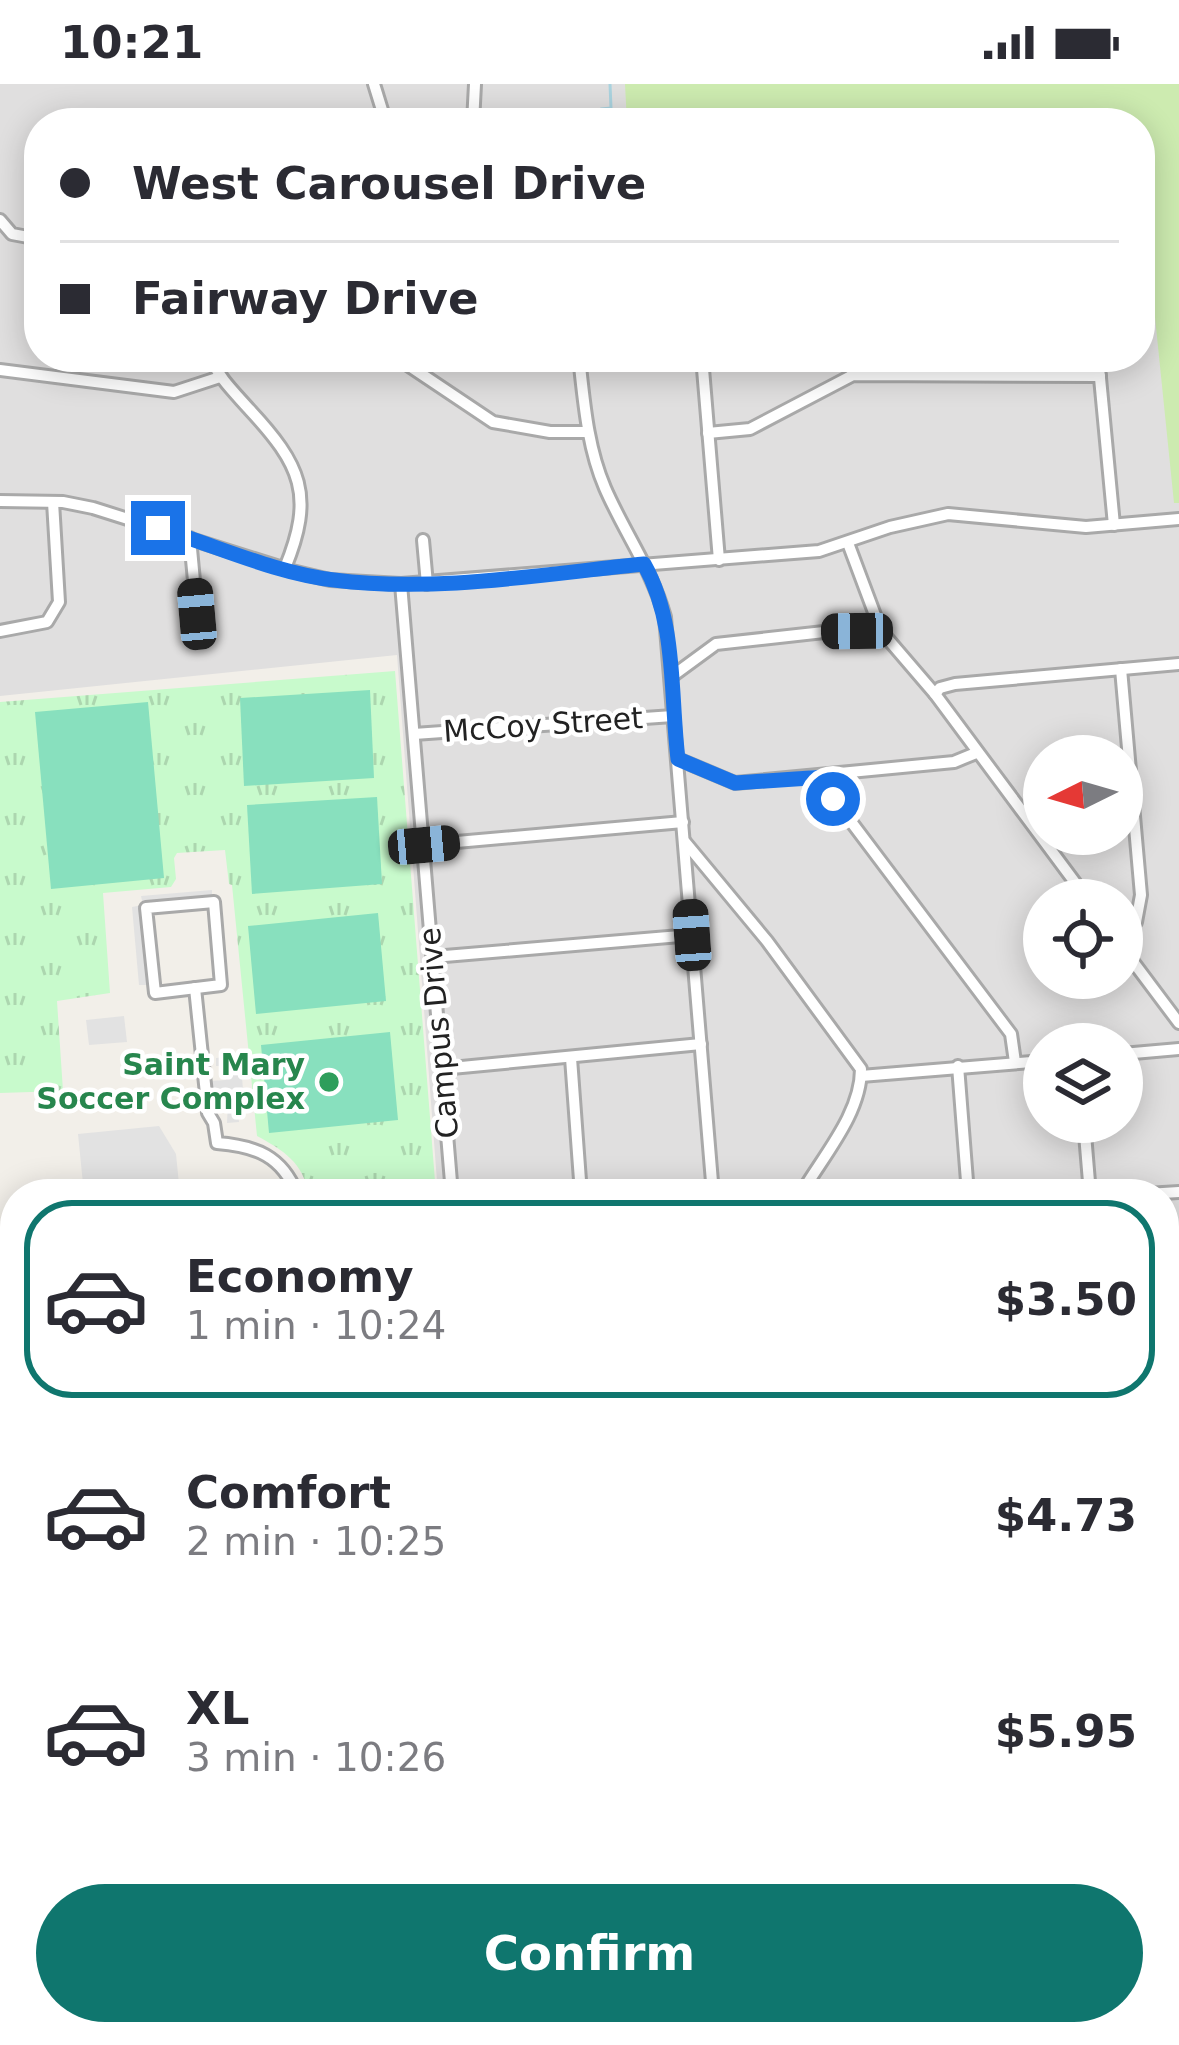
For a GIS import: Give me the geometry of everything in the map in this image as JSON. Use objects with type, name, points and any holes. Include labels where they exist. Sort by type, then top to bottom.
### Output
[{"type":"street","points":[[0,220],[12,234],[24,236]]},
{"type":"street","points":[[0,370],[159,391],[193,388],[220,377]]},
{"type":"street","points":[[218,372],[284,447],[294,470],[301,529],[285,568]]},
{"type":"street","points":[[418,372],[493,422],[550,432],[588,432]]},
{"type":"street","points":[[581,372],[588,432],[604,487],[657,588],[665,617],[712,1179]]},
{"type":"street","points":[[703,372],[719,560]]},
{"type":"street","points":[[1100,372],[1114,525]]},
{"type":"street","points":[[708,433],[750,429],[853,375],[1100,376]]},
{"type":"street","points":[[0,501],[92,508],[330,580],[400,584],[819,551],[948,514],[1086,527],[1179,519]]},
{"type":"street","points":[[0,631],[34,628],[52,617],[59,602],[53,502]]},
{"type":"street","points":[[190,538],[197,614]]},
{"type":"street","points":[[423,540],[427,584]]},
{"type":"street","points":[[848,544],[881,631],[1073,879]]},
{"type":"street","name":"Campus Drive","points":[[400,584],[451,1179]]},
{"type":"street","points":[[670,677],[716,644],[881,631]]},
{"type":"street","points":[[934,694],[955,684],[1179,664]]},
{"type":"street","points":[[1120,669],[1140,879]]},
{"type":"street","name":"McCoy Street","points":[[414,734],[673,716]]},
{"type":"street","points":[[678,759],[735,783],[954,762],[976,754]]},
{"type":"street","points":[[825,777],[833,799],[1011,1034],[1015,1062]]},
{"type":"street","points":[[424,845],[682,822]]},
{"type":"street","points":[[685,842],[857,1060],[861,1076],[853,1108],[810,1179]]},
{"type":"street","points":[[214,902],[221,985],[195,988],[154,993],[146,908],[214,902]]},
{"type":"street","points":[[433,957],[692,935]]},
{"type":"street","points":[[1143,975],[1179,1023]]},
{"type":"street","points":[[195,988],[208,1113],[217,1143],[244,1145],[271,1155],[290,1179]]},
{"type":"street","points":[[442,1069],[701,1045]]},
{"type":"street","points":[[1143,1052],[1179,1049]]},
{"type":"street","points":[[571,1058],[580,1179]]},
{"type":"street","points":[[861,1076],[1023,1061]]},
{"type":"street","points":[[958,1066],[967,1179]]},
{"type":"street","points":[[1086,1143],[1089,1179]]},
{"type":"shaded area","points":[[0,84],[1179,84],[1179,1179],[437,1179],[397,655],[0,696]]},
{"type":"shaded area","points":[[212,890],[212,900],[143,905],[141,896]]},
{"type":"shaded area","points":[[143,905],[150,985],[139,985],[132,907]]},
{"type":"shaded area","points":[[124,1016],[127,1042],[89,1045],[86,1020]]},
{"type":"shaded area","points":[[232,1056],[234,1065],[241,1065],[245,1114],[238,1114],[239,1122],[227,1123],[228,1102],[212,1102],[210,1081],[226,1080],[225,1066],[216,1066],[216,1058]]},
{"type":"shaded area","points":[[159,1126],[176,1154],[178,1179],[82,1179],[78,1134]]},
{"type":"green space","points":[[625,84],[1179,84],[1179,503],[1174,503],[1155,317],[1155,108],[626,108]]},
{"type":"green space","points":[[395,671],[435,1179],[304,1179],[291,1159],[257,1136],[225,850],[177,853],[171,887],[103,893],[110,993],[57,1001],[63,1091],[0,1093],[0,702]]},
{"type":"green space","points":[[370,690],[374,778],[244,786],[240,698]]},
{"type":"green space","points":[[148,702],[164,878],[51,889],[35,712]]},
{"type":"green space","points":[[377,797],[382,884],[252,894],[247,805]]},
{"type":"green space","name":"Saint Mary Soccer Complex","points":[[378,913],[386,1001],[256,1014],[248,926]]},
{"type":"green space","name":"Saint Mary Soccer Complex","points":[[390,1032],[398,1120],[269,1133],[261,1045]]},
{"type":"waterway","points":[[610,84],[611,108]]},
{"type":"place","name":"Saint Mary Soccer Complex","points":[[329,1082]]},
{"type":"route","points":[[158,528],[292,571],[373,584],[427,584],[644,564],[665,617],[678,759],[735,783],[825,777],[833,799]]}]
